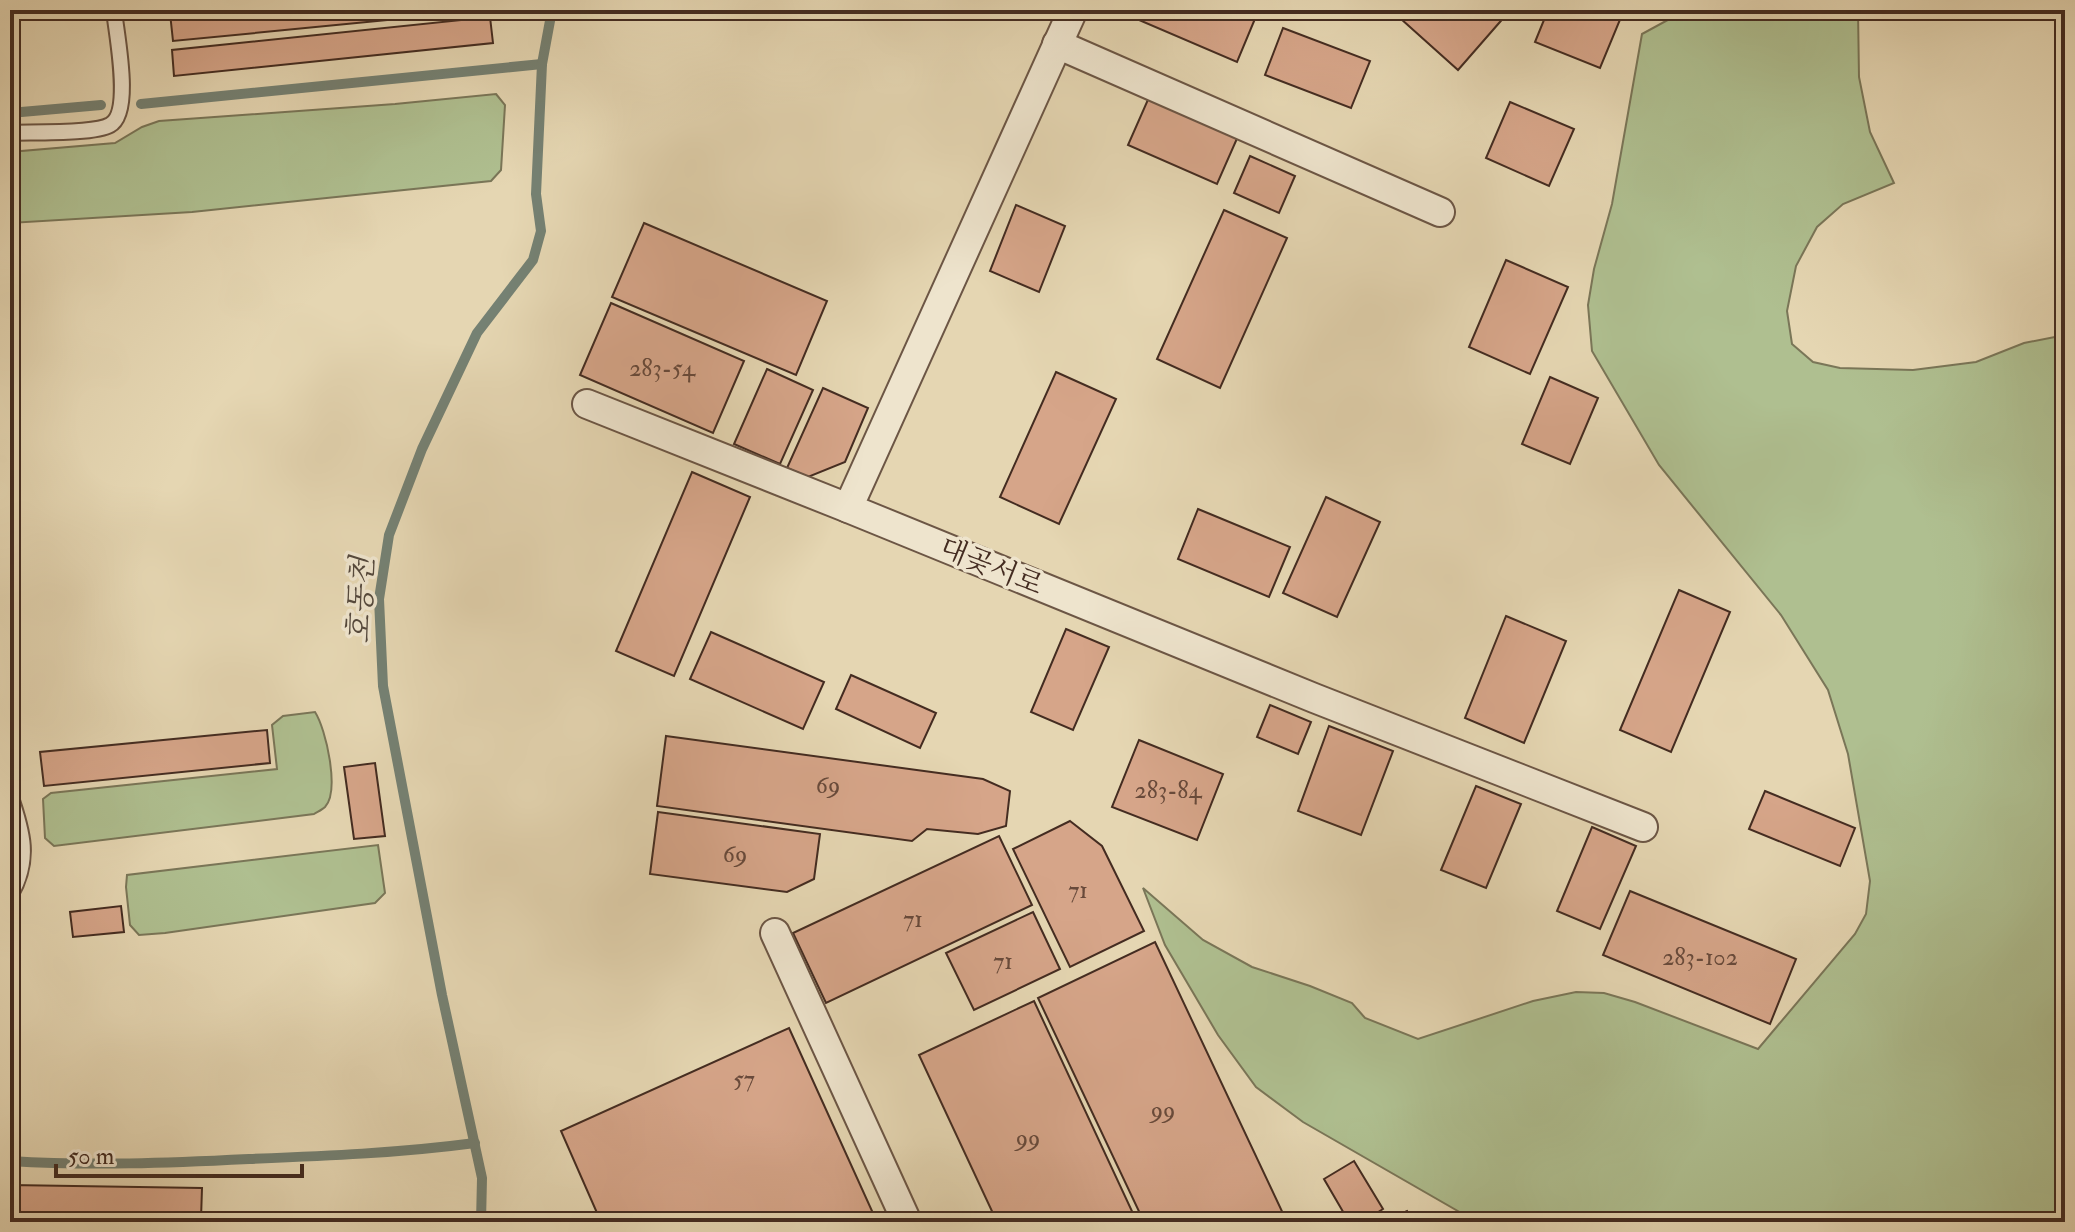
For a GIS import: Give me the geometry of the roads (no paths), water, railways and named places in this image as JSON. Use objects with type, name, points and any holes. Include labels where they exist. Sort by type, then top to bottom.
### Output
[{"type":"street","points":[[848,508],[1073,10]]},
{"type":"street","points":[[1057,44],[1440,212]]},
{"type":"street","name":"대곶서로","points":[[587,404],[1314,698],[1643,827]]},
{"type":"street","points":[[775,933],[907,1222]]},
{"type":"lane","points":[[10,133],[91,129],[111,125],[121,113],[122,90],[114,10]]},
{"type":"lane","points":[[10,795],[24,840],[19,881],[10,896]]},
{"type":"waterway","name":"호동천","points":[[481,1222],[482,1178],[442,995],[383,686],[379,599],[389,535],[422,449],[477,333],[533,260],[541,231],[536,194],[542,64],[552,10]]},
{"type":"waterway","points":[[141,104],[542,64]]},
{"type":"waterway","points":[[10,113],[101,105]]},
{"type":"waterway","points":[[10,1161],[100,1164],[189,1162],[362,1154],[475,1143]]}]
